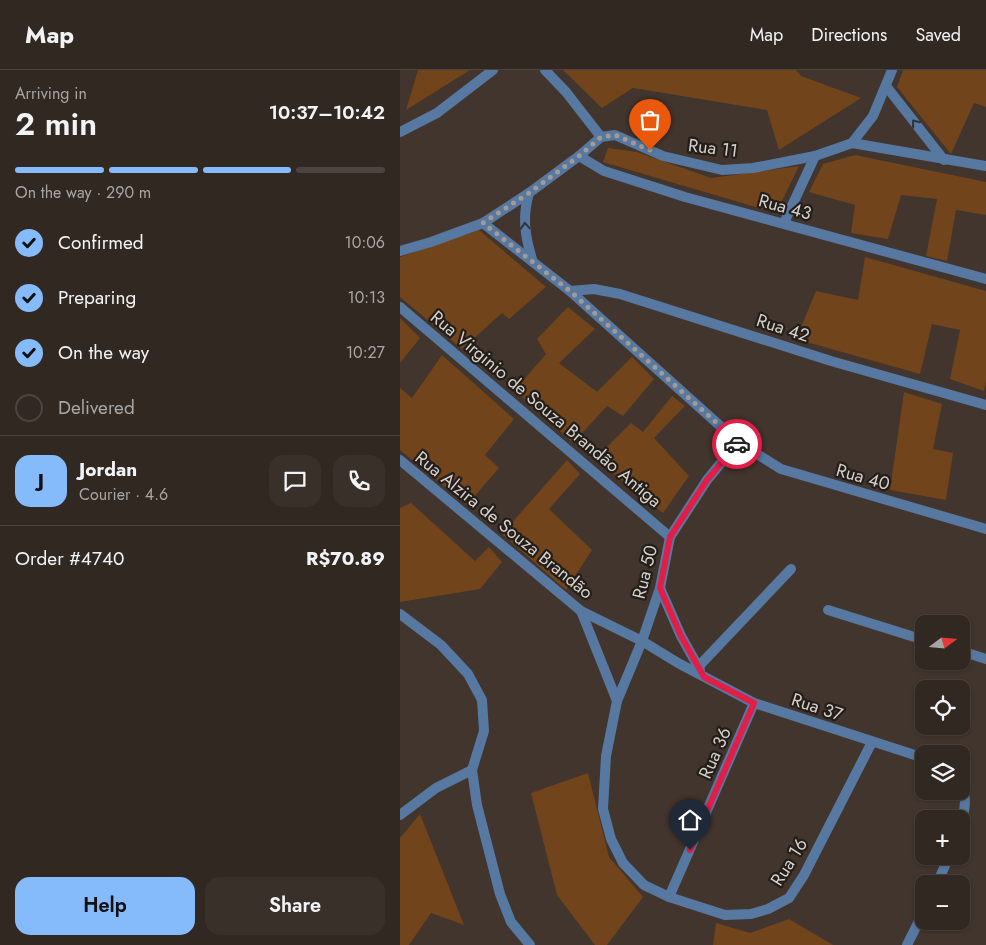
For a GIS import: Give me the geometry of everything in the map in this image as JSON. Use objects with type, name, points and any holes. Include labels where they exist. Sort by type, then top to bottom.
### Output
[{"type":"street","points":[[400,132],[437,113],[493,70]]},
{"type":"street","points":[[400,251],[483,223],[529,193],[601,137],[566,92],[544,70]]},
{"type":"street","points":[[892,70],[873,116],[852,143],[986,166]]},
{"type":"street","points":[[886,86],[944,160]]},
{"type":"street","name":"Rua 11","points":[[601,137],[615,135],[663,156],[722,170],[753,168],[815,156],[852,143]]},
{"type":"street","name":"Rua 43","points":[[579,156],[604,171],[684,197],[986,279]]},
{"type":"street","points":[[784,223],[815,156]]},
{"type":"street","points":[[529,193],[524,210],[526,237],[532,259]]},
{"type":"street","name":"Rua 40","points":[[483,223],[532,259],[570,291],[738,442],[781,469],[986,529]]},
{"type":"street","name":"Rua 42","points":[[570,291],[594,290],[620,294],[831,360],[986,405]]},
{"type":"street","name":"Rua Virginio de Souza Brandão Antiga","points":[[400,307],[670,537]]},
{"type":"street","name":"Rua 50","points":[[642,641],[660,588],[670,537],[707,480],[738,442]]},
{"type":"street","name":"Rua Alzira de Souza Brandão","points":[[400,460],[580,611],[642,641]]},
{"type":"street","points":[[698,667],[791,569]]},
{"type":"street","points":[[660,588],[681,636],[704,677]]},
{"type":"street","points":[[828,610],[915,637]]},
{"type":"street","points":[[580,611],[617,701]]},
{"type":"street","points":[[400,614],[441,645],[468,674],[482,700],[484,732],[472,770],[477,805],[500,894],[511,922],[530,945]]},
{"type":"street","name":"Rua 37","points":[[642,641],[754,703],[915,755]]},
{"type":"street","name":"Rua 16","points":[[642,641],[617,701],[606,756],[602,809],[611,838],[623,863],[644,885],[669,897],[725,915],[751,914],[768,910],[789,898],[804,875],[872,742]]},
{"type":"street","points":[[970,654],[986,659]]},
{"type":"street","name":"Rua 36","points":[[669,897],[754,703]]},
{"type":"street","points":[[400,815],[436,788],[472,770]]},
{"type":"street","points":[[907,945],[915,929]]},
{"type":"shaded area","points":[[418,70],[470,70],[406,110]]},
{"type":"shaded area","points":[[563,70],[796,70],[801,76],[861,98],[779,150],[767,110],[633,88],[602,108]]},
{"type":"shaded area","points":[[903,70],[986,70],[986,107],[974,103],[951,154],[897,87]]},
{"type":"shaded area","points":[[608,148],[637,152],[711,178],[799,166],[776,213],[603,162]]},
{"type":"shaded area","points":[[855,155],[986,182],[986,215],[956,210],[947,261],[926,256],[937,199],[901,195],[888,239],[851,233],[855,205],[809,192],[823,164]]},
{"type":"shaded area","points":[[479,230],[546,287],[509,319],[502,313],[462,349],[400,297],[400,257]]},
{"type":"shaded area","points":[[865,257],[986,291],[986,381],[984,391],[950,379],[960,330],[932,324],[920,374],[796,339],[816,291],[858,300]]},
{"type":"shaded area","points":[[568,307],[595,329],[559,363],[597,392],[632,357],[654,379],[623,416],[607,406],[573,443],[515,390],[546,354],[537,339]]},
{"type":"shaded area","points":[[400,318],[420,338],[400,363]]},
{"type":"shaded area","points":[[442,355],[514,419],[485,455],[499,468],[467,505],[400,450],[400,388],[412,398]]},
{"type":"shaded area","points":[[904,392],[942,404],[933,449],[953,453],[946,500],[890,490]]},
{"type":"shaded area","points":[[672,396],[685,406],[654,438],[689,476],[663,513],[595,459],[631,423],[643,432]]},
{"type":"shaded area","points":[[567,460],[580,474],[549,509],[592,550],[566,590],[502,534]]},
{"type":"shaded area","points":[[411,503],[475,561],[489,547],[502,562],[480,589],[400,602],[400,508]]},
{"type":"shaded area","points":[[588,773],[609,857],[643,897],[607,945],[595,945],[557,895],[531,793]]},
{"type":"shaded area","points":[[420,814],[464,925],[431,913],[409,945],[400,945],[400,838]]},
{"type":"shaded area","points":[[789,919],[833,945],[713,945],[716,923],[750,933]]},
{"type":"way so far","points":[[650,150],[615,135],[601,137],[529,193],[483,223],[532,259],[570,291],[738,442],[737,444]]},
{"type":"route","points":[[690,850],[754,703],[731,693],[704,677],[681,636],[660,588],[670,537],[707,480],[737,444]]}]
